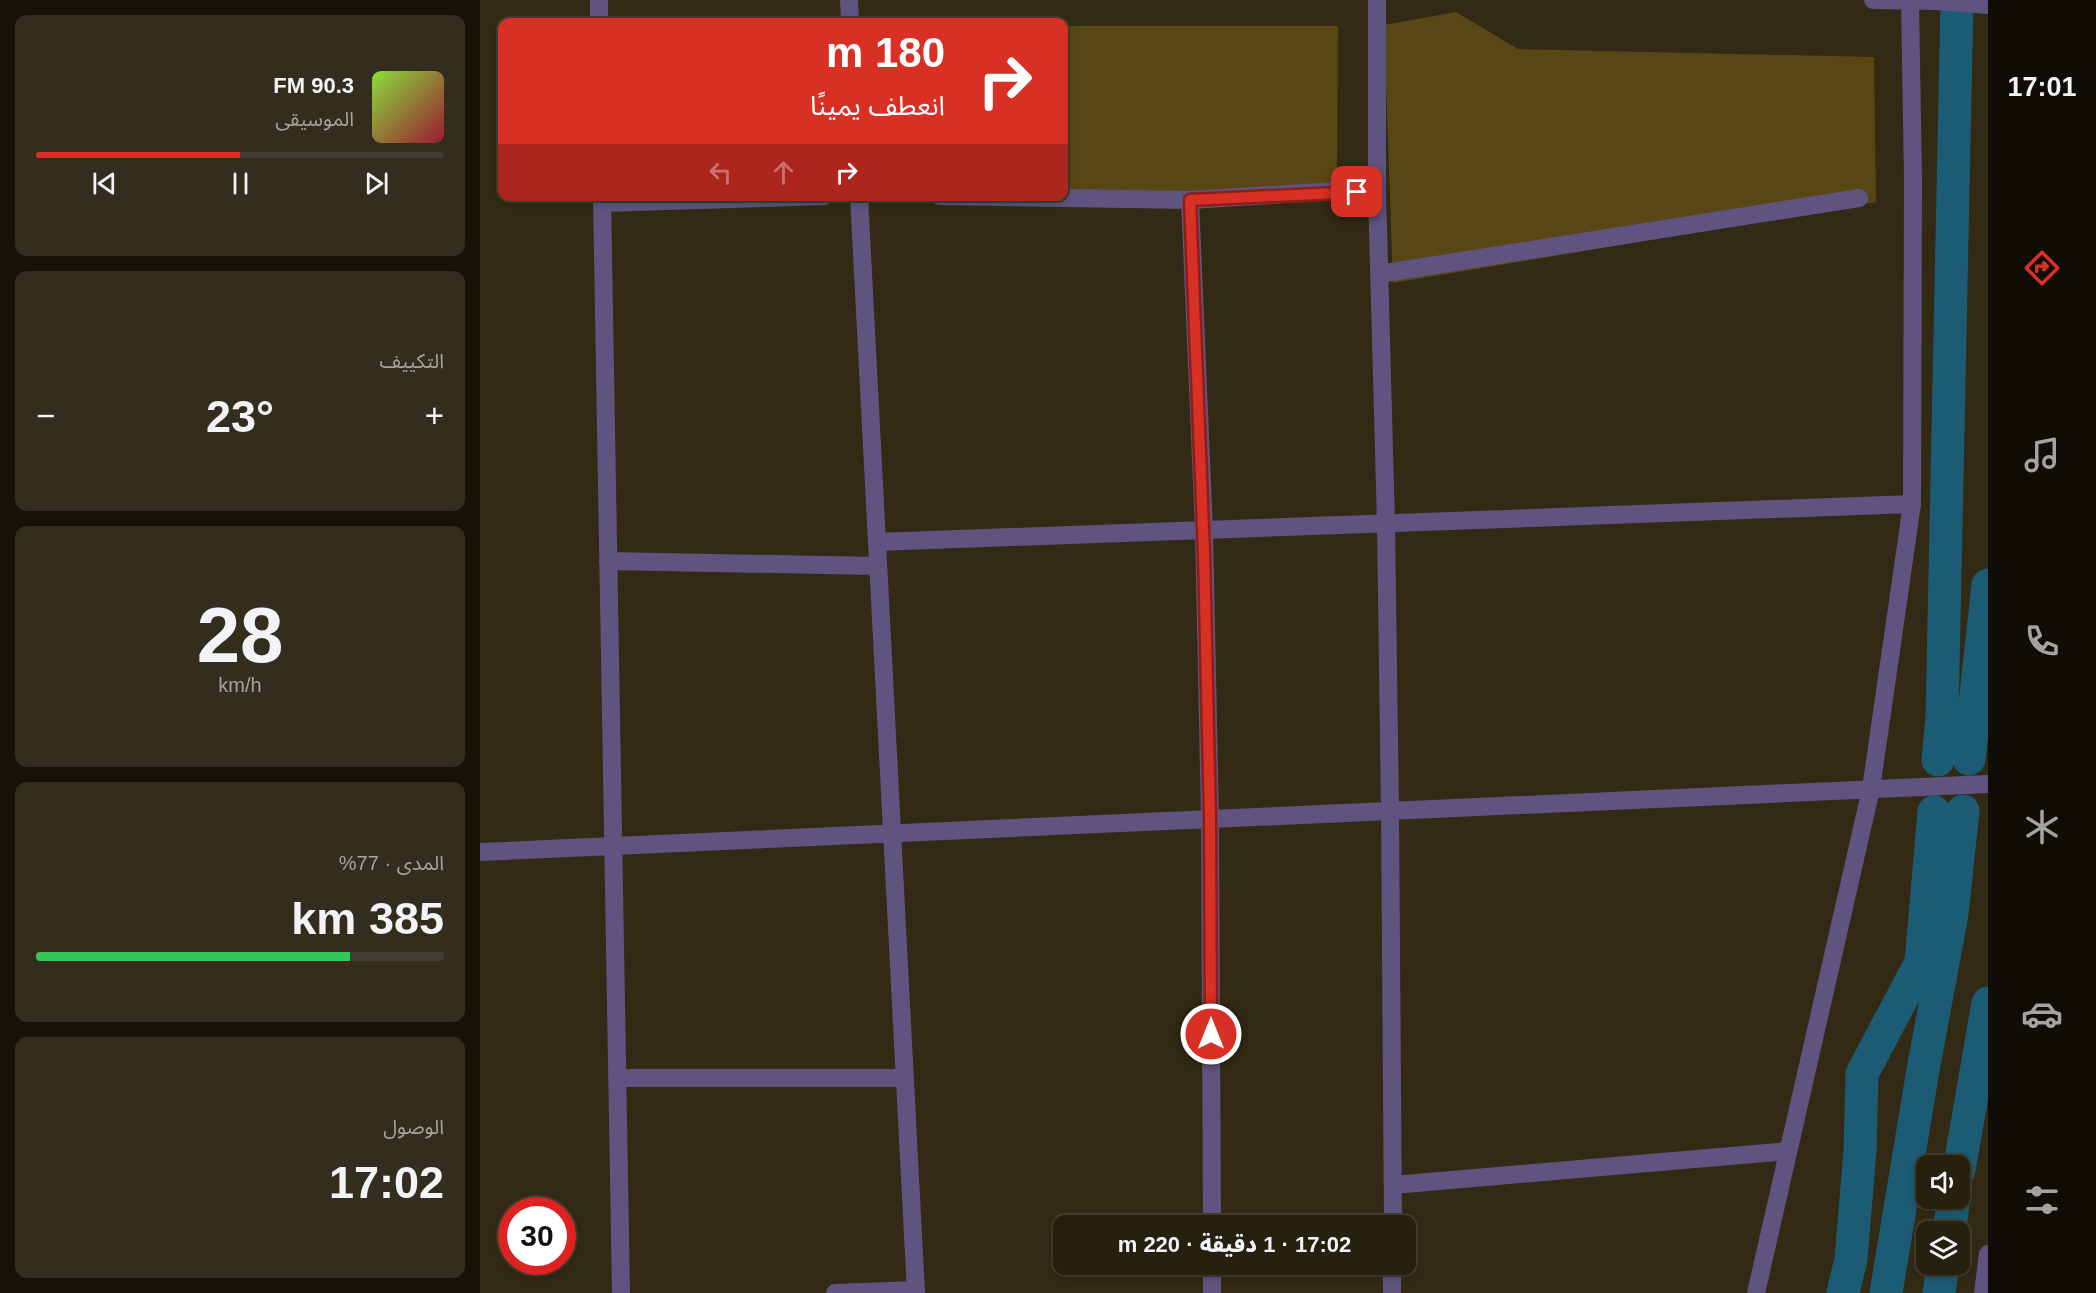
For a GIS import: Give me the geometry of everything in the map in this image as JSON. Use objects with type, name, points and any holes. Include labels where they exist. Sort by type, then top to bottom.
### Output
[{"type":"street","points":[[598,0],[599,18]]},
{"type":"street","points":[[849,0],[850,18]]},
{"type":"street","points":[[1377,0],[1377,192],[1386,524],[1393,1215]]},
{"type":"street","points":[[1873,0],[1988,5]]},
{"type":"street","points":[[1756,1293],[1871,789],[1912,504],[1913,179],[1910,1]]},
{"type":"street","points":[[1068,198],[1190,200],[1338,191],[1377,192]]},
{"type":"street","points":[[1379,274],[1859,198]]},
{"type":"street","points":[[1190,200],[1203,530],[1210,819],[1212,1215]]},
{"type":"street","points":[[602,201],[621,1293]]},
{"type":"street","points":[[835,1293],[916,1292],[859,201]]},
{"type":"street","points":[[877,542],[1912,504]]},
{"type":"street","points":[[608,561],[878,566]]},
{"type":"street","points":[[480,852],[1988,784]]},
{"type":"street","points":[[618,1078],[905,1078]]},
{"type":"street","points":[[1393,1185],[1788,1151]]},
{"type":"street","points":[[1983,1293],[1988,1254]]},
{"type":"street","points":[[1212,1275],[1212,1293]]},
{"type":"street","points":[[1392,1275],[1392,1293]]},
{"type":"shaded area","points":[[1456,12],[1518,49],[1874,57],[1876,202],[1393,283],[1384,25]]},
{"type":"shaded area","points":[[1068,26],[1338,26],[1337,191],[1068,191]]},
{"type":"waterway","points":[[1938,760],[1942,718],[1957,0]]},
{"type":"waterway","points":[[1969,759],[1988,585]]},
{"type":"waterway","points":[[1886,1293],[1923,1070],[1952,914],[1963,811]]},
{"type":"waterway","points":[[1843,1293],[1851,1259],[1860,1151],[1862,1074],[1921,962],[1934,812]]},
{"type":"waterway","points":[[1962,1155],[1988,1003]]},
{"type":"waterway","points":[[1951,1221],[1952,1209]]},
{"type":"waterway","points":[[1939,1293],[1941,1275]]},
{"type":"route","points":[[1211,1034],[1210,819],[1204,553],[1190,200],[1338,191],[1357,192]]}]
